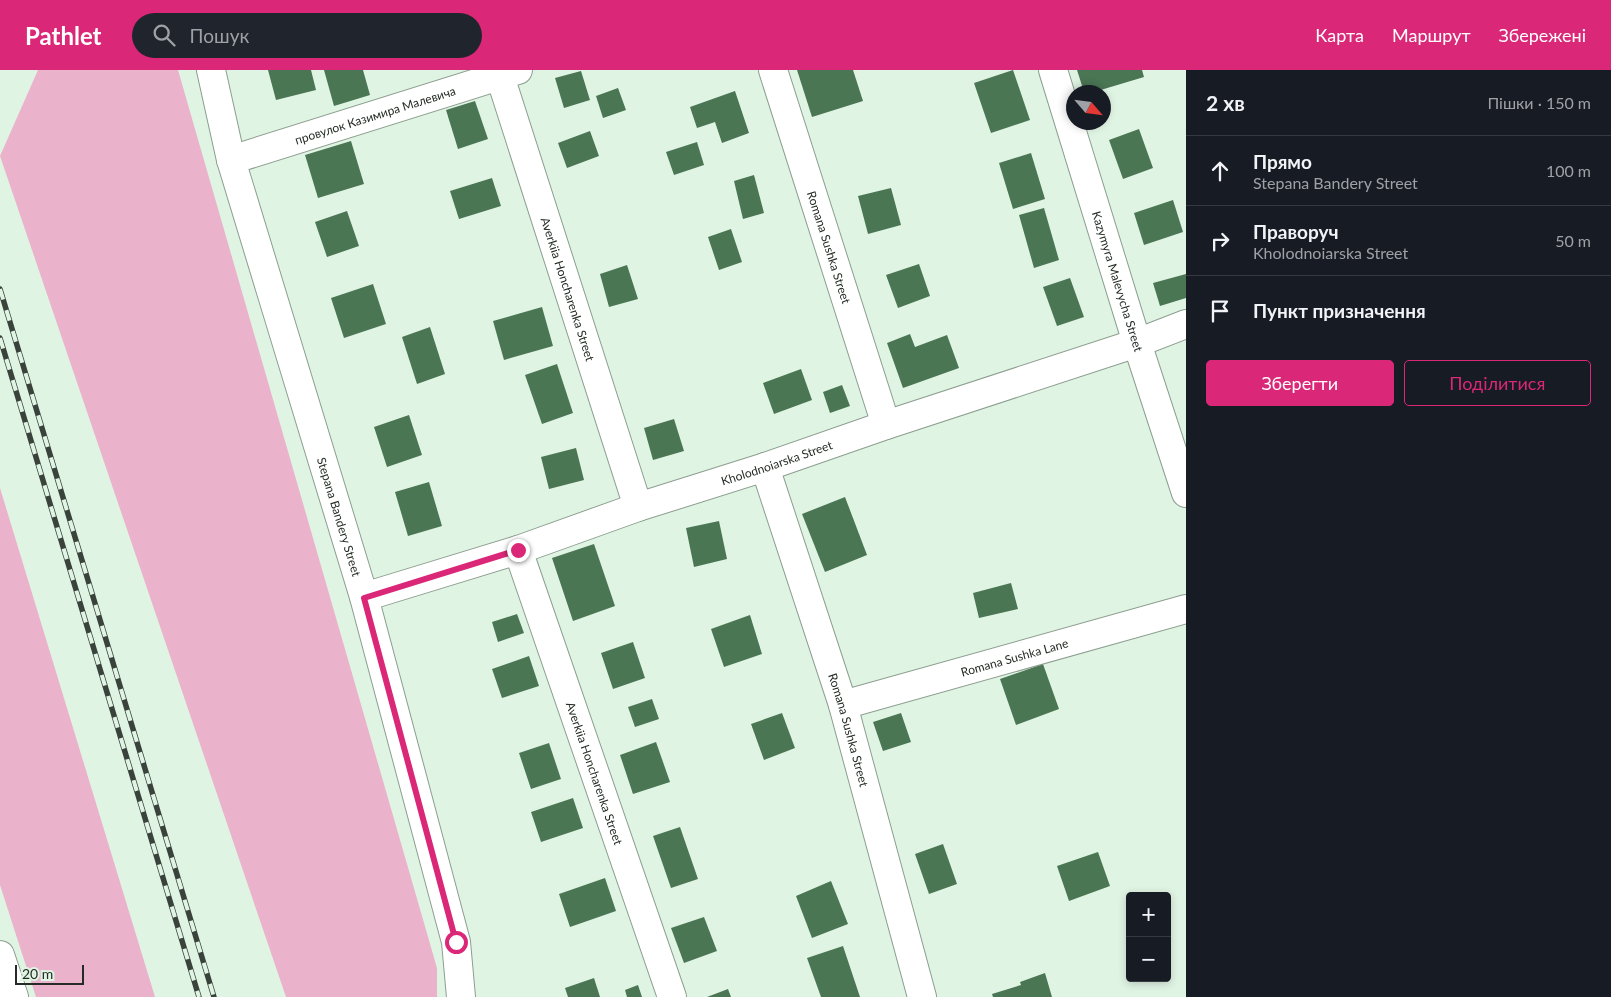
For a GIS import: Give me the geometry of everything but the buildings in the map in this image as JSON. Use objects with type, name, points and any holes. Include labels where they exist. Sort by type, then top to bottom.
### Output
[{"type":"street","name":"Stepana Bandery Street","points":[[211,70],[231,160],[364,598],[456,942],[461,997]]},
{"type":"street","name":"Romana Sushka Street","points":[[773,70],[886,425]]},
{"type":"street","name":"Kazymyra Malevycha Street","points":[[1053,70],[1137,343],[1186,493]]},
{"type":"street","name":"провулок Казимира Малевича","points":[[231,160],[505,72]]},
{"type":"street","name":"Averkiia Honcharenka Street","points":[[505,72],[638,507]]},
{"type":"street","name":"Kholodnoiarska Street","points":[[364,598],[518,550],[638,507],[765,467],[886,425],[1137,343],[1186,324]]},
{"type":"street","name":"Romana Sushka Street","points":[[765,467],[843,706],[922,997]]},
{"type":"street","name":"Averkiia Honcharenka Street","points":[[518,550],[672,997]]},
{"type":"street","name":"Romana Sushka Lane","points":[[843,706],[1186,609]]},
{"type":"street","points":[[0,955],[14,997]]},
{"type":"shaded area","points":[[38,70],[178,70],[437,968],[437,997],[286,997],[0,156]]},
{"type":"shaded area","points":[[0,488],[155,997],[36,997],[0,885]]},
{"type":"railway","points":[[0,289],[214,997]]},
{"type":"railway","points":[[0,338],[199,997]]},
{"type":"route","points":[[456,942],[364,598],[518,550]]}]
